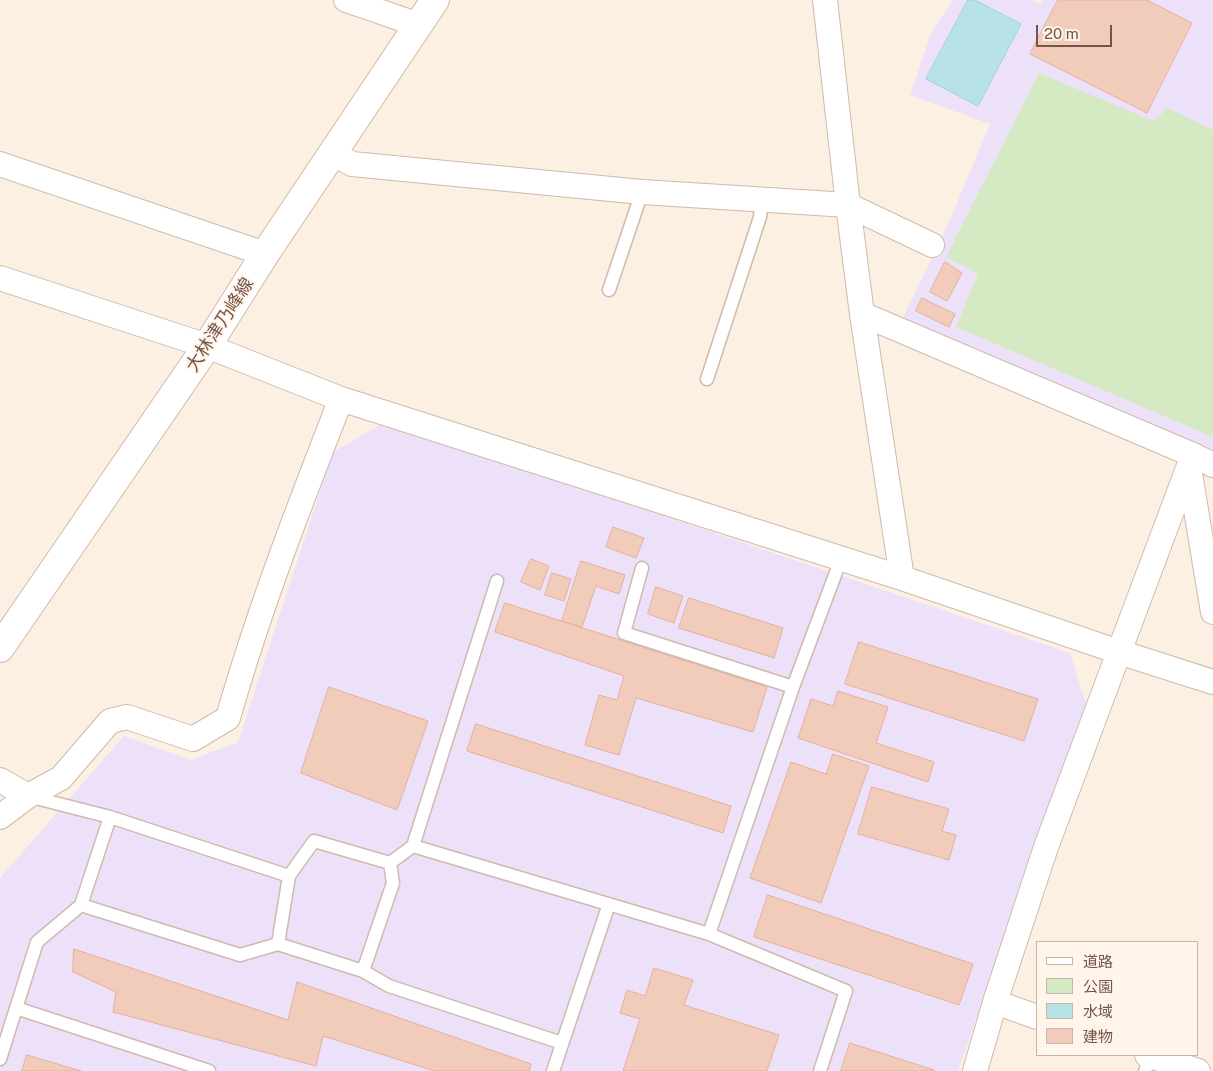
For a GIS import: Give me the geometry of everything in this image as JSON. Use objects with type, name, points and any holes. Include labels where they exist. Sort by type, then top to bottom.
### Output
[{"type":"main road","name":"大林津乃峰線","points":[[0,648],[207,346],[265,254],[435,0]]},
{"type":"street","points":[[346,0],[419,25]]},
{"type":"street","points":[[825,0],[862,314],[902,578]]},
{"type":"street","points":[[333,152],[352,164],[642,192],[848,205],[932,245]]},
{"type":"street","points":[[0,164],[265,254]]},
{"type":"street","points":[[0,278],[207,346],[341,399],[902,578],[1213,682]]},
{"type":"street","points":[[862,314],[1198,462]]},
{"type":"street","points":[[0,817],[28,796],[61,778],[110,721],[127,717],[193,738],[228,718],[244,663],[299,506],[341,399]]},
{"type":"street","points":[[1198,462],[1213,612]]},
{"type":"street","points":[[975,1071],[995,1002],[1046,847],[1119,652],[1198,462]]},
{"type":"street","points":[[0,780],[28,796]]},
{"type":"street","points":[[995,1002],[1036,1017]]},
{"type":"street","points":[[1147,1061],[1198,1071]]},
{"type":"lane","points":[[608,290],[642,192]]},
{"type":"lane","points":[[707,379],[760,217],[762,200]]},
{"type":"lane","points":[[709,934],[793,687],[841,559]]},
{"type":"lane","points":[[642,568],[624,633],[793,687]]},
{"type":"lane","points":[[390,863],[413,846],[497,581]]},
{"type":"lane","points":[[28,796],[110,817],[289,876]]},
{"type":"lane","points":[[0,1059],[37,942],[81,906],[110,817]]},
{"type":"lane","points":[[278,944],[289,876],[314,841],[390,863]]},
{"type":"lane","points":[[413,846],[709,934],[846,992],[820,1071]]},
{"type":"lane","points":[[363,971],[393,883],[390,863]]},
{"type":"lane","points":[[553,1071],[608,904]]},
{"type":"lane","points":[[81,906],[240,955],[278,944],[363,971],[388,986],[562,1044]]},
{"type":"lane","points":[[16,1008],[209,1071]]},
{"type":"shaded area","points":[[953,0],[1030,0],[1040,4],[1043,0],[1213,0],[1213,452],[902,319],[947,227],[990,124],[910,95],[932,31]]},
{"type":"shaded area","points":[[385,422],[1070,653],[1086,704],[958,1071],[0,1071],[0,878],[124,736],[191,760],[238,742],[333,452]]},
{"type":"green space","points":[[1039,73],[1153,121],[1168,108],[1213,130],[1213,437],[956,327],[978,274],[946,257]]},
{"type":"water","points":[[968,0],[975,0],[1021,24],[978,106],[926,79]]},
{"type":"building","points":[[1058,0],[1147,0],[1192,23],[1147,113],[1030,54]]},
{"type":"building","points":[[945,262],[962,273],[947,301],[930,292]]},
{"type":"building","points":[[922,298],[955,314],[949,327],[916,311]]},
{"type":"building","points":[[613,527],[644,538],[636,558],[606,547]]},
{"type":"building","points":[[531,559],[549,566],[540,590],[521,582]]},
{"type":"building","points":[[581,561],[625,575],[619,594],[596,586],[582,627],[562,621]]},
{"type":"building","points":[[552,573],[571,579],[564,601],[545,595]]},
{"type":"building","points":[[656,587],[683,596],[674,623],[648,614]]},
{"type":"building","points":[[689,598],[783,628],[774,658],[679,628]]},
{"type":"building","points":[[505,603],[767,687],[753,732],[636,698],[619,755],[585,745],[599,695],[617,700],[624,676],[495,632]]},
{"type":"building","points":[[859,642],[1038,699],[1024,741],[845,684]]},
{"type":"building","points":[[329,687],[428,721],[397,810],[301,773]]},
{"type":"building","points":[[838,691],[888,707],[876,743],[934,762],[928,782],[798,738],[811,699],[833,706]]},
{"type":"building","points":[[476,724],[731,806],[723,833],[467,751]]},
{"type":"building","points":[[833,754],[869,766],[821,903],[750,878],[791,762],[826,774]]},
{"type":"building","points":[[872,787],[949,809],[942,831],[956,835],[949,860],[858,834]]},
{"type":"building","points":[[768,895],[973,964],[959,1005],[754,937]]},
{"type":"building","points":[[74,949],[288,1020],[297,982],[531,1064],[529,1071],[435,1071],[323,1036],[316,1066],[113,1012],[116,992],[73,972]]},
{"type":"building","points":[[654,968],[693,980],[684,1005],[779,1035],[767,1071],[623,1071],[640,1019],[620,1013],[627,990],[645,996]]},
{"type":"building","points":[[850,1043],[934,1070],[934,1071],[841,1071]]},
{"type":"building","points":[[27,1055],[81,1071],[22,1071]]}]
